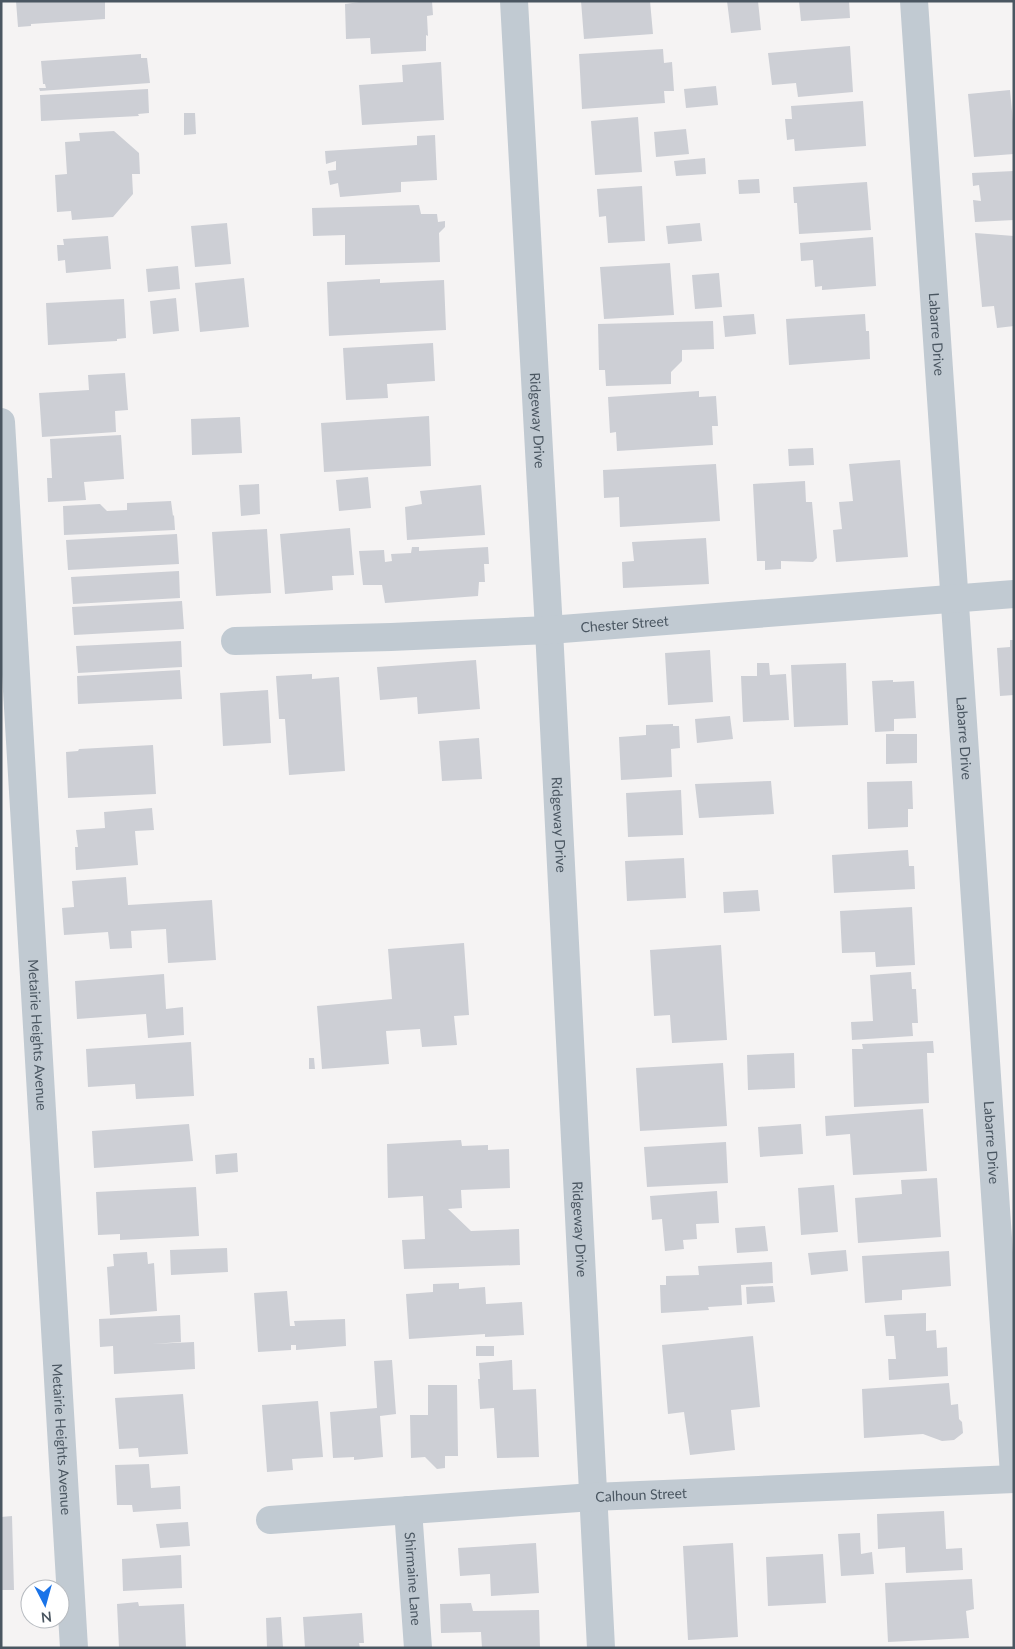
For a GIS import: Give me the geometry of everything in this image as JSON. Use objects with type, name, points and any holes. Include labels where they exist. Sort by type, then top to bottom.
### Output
[{"type":"street","name":"Ridgeway Drive","points":[[514,1],[549,630],[601,1648]]},
{"type":"street","name":"Labarre Drive","points":[[914,1],[1014,1474]]},
{"type":"street","name":"Metairie Heights Avenue","points":[[1,422],[74,1648]]},
{"type":"street","name":"Chester Street","points":[[235,641],[391,638],[549,630],[1014,594]]},
{"type":"street","name":"Calhoun Street","points":[[270,1520],[593,1498],[1014,1479]]},
{"type":"street","name":"Shirmaine Lane","points":[[408,1510],[418,1648]]},
{"type":"building","points":[[16,1],[105,1],[105,19],[31,24],[31,26],[18,27]]},
{"type":"building","points":[[367,1],[432,1],[433,15],[427,16],[428,36],[426,35],[426,51],[371,54],[370,38],[346,39],[345,4]]},
{"type":"building","points":[[581,1],[650,1],[653,34],[584,39]]},
{"type":"building","points":[[727,1],[758,1],[761,30],[731,33]]},
{"type":"building","points":[[799,1],[849,1],[850,18],[801,21]]},
{"type":"building","points":[[850,46],[853,92],[798,97],[796,83],[772,85],[768,53]]},
{"type":"building","points":[[663,49],[664,63],[672,62],[674,91],[664,91],[665,103],[582,109],[579,54]]},
{"type":"building","points":[[141,54],[141,58],[147,58],[150,83],[40,91],[39,88],[46,88],[45,84],[43,84],[41,61]]},
{"type":"building","points":[[441,62],[444,120],[362,125],[359,85],[403,82],[402,65]]},
{"type":"building","points":[[716,86],[718,105],[686,108],[684,89]]},
{"type":"building","points":[[148,89],[149,113],[138,114],[139,116],[41,121],[40,95]]},
{"type":"building","points":[[1010,90],[1014,154],[974,157],[968,94]]},
{"type":"building","points":[[863,101],[866,146],[795,151],[794,139],[787,140],[785,119],[792,119],[791,106]]},
{"type":"building","points":[[184,113],[195,113],[196,134],[184,135]]},
{"type":"building","points":[[638,117],[642,172],[595,175],[591,121]]},
{"type":"building","points":[[686,129],[689,154],[656,157],[654,132]]},
{"type":"building","points":[[114,131],[139,153],[140,174],[132,174],[133,194],[113,217],[72,220],[71,211],[57,212],[55,175],[67,174],[65,142],[80,141],[79,133]]},
{"type":"building","points":[[435,135],[437,180],[401,182],[401,192],[340,197],[338,183],[330,185],[328,171],[336,170],[336,161],[326,164],[325,151],[417,145],[417,136]]},
{"type":"building","points":[[705,158],[706,174],[676,176],[674,161]]},
{"type":"building","points":[[1014,171],[1014,220],[975,222],[973,200],[981,201],[979,185],[973,186],[972,173]]},
{"type":"building","points":[[759,179],[760,193],[739,194],[738,180]]},
{"type":"building","points":[[867,182],[871,230],[799,234],[797,203],[794,203],[793,187]]},
{"type":"building","points":[[642,186],[645,241],[608,243],[606,216],[599,217],[597,189]]},
{"type":"building","points":[[419,205],[421,214],[437,214],[438,222],[445,221],[445,227],[439,233],[440,262],[345,265],[345,235],[313,236],[312,208]]},
{"type":"building","points":[[227,223],[231,264],[195,267],[191,226]]},
{"type":"building","points":[[700,223],[702,241],[668,244],[666,226]]},
{"type":"building","points":[[975,233],[1014,236],[1014,326],[997,328],[994,306],[982,307]]},
{"type":"building","points":[[108,236],[111,269],[66,273],[65,260],[58,261],[57,245],[64,245],[63,239]]},
{"type":"building","points":[[873,237],[876,286],[822,290],[822,286],[815,287],[813,260],[801,261],[800,243]]},
{"type":"building","points":[[670,263],[674,315],[604,319],[600,267]]},
{"type":"building","points":[[178,266],[180,289],[148,292],[146,269]]},
{"type":"building","points":[[719,273],[722,307],[695,309],[692,275]]},
{"type":"building","points":[[244,278],[249,327],[200,332],[195,283]]},
{"type":"building","points":[[380,279],[380,283],[444,280],[446,330],[329,336],[327,282]]},
{"type":"building","points":[[176,298],[179,331],[153,334],[150,301]]},
{"type":"building","points":[[124,299],[126,338],[117,339],[117,341],[48,345],[46,303]]},
{"type":"building","points":[[754,314],[756,334],[725,337],[723,316]]},
{"type":"building","points":[[865,314],[866,331],[869,331],[870,359],[789,365],[786,319]]},
{"type":"building","points":[[713,321],[714,349],[682,350],[682,361],[671,372],[671,384],[606,386],[605,370],[599,370],[598,324]]},
{"type":"building","points":[[433,343],[435,381],[387,384],[388,398],[346,400],[343,348]]},
{"type":"building","points":[[125,373],[128,410],[115,411],[116,432],[42,437],[39,393],[89,390],[88,375]]},
{"type":"building","points":[[699,391],[699,397],[716,396],[718,426],[712,426],[713,445],[617,451],[616,432],[610,433],[608,397]]},
{"type":"building","points":[[429,416],[431,466],[324,472],[321,423]]},
{"type":"building","points":[[240,417],[242,453],[192,455],[191,419]]},
{"type":"building","points":[[121,435],[124,479],[84,482],[86,500],[48,502],[47,478],[52,478],[50,439]]},
{"type":"building","points":[[813,448],[814,465],[789,466],[788,449]]},
{"type":"building","points":[[900,460],[908,557],[836,562],[833,530],[842,529],[839,502],[853,501],[849,464]]},
{"type":"building","points":[[716,464],[720,521],[620,527],[619,497],[604,498],[603,470]]},
{"type":"building","points":[[368,477],[371,508],[339,511],[336,480]]},
{"type":"building","points":[[805,481],[806,502],[812,502],[817,558],[813,562],[781,561],[781,569],[765,570],[765,561],[757,561],[753,484]]},
{"type":"building","points":[[259,484],[260,514],[241,516],[239,485]]},
{"type":"building","points":[[481,485],[485,535],[407,540],[405,507],[422,504],[420,491]]},
{"type":"building","points":[[171,501],[175,530],[64,535],[63,506],[100,504],[107,511],[127,510],[127,503]]},
{"type":"building","points":[[350,528],[354,575],[332,576],[333,590],[285,594],[280,534]]},
{"type":"building","points":[[267,529],[271,593],[216,596],[212,532]]},
{"type":"building","points":[[177,534],[179,564],[68,570],[66,540]]},
{"type":"building","points":[[706,538],[709,584],[623,588],[622,562],[634,561],[632,542]]},
{"type":"building","points":[[412,547],[419,547],[419,551],[488,547],[489,564],[484,564],[485,582],[479,582],[478,596],[385,603],[382,585],[363,585],[359,551],[384,550],[385,562],[392,561],[391,554],[411,553]]},
{"type":"building","points":[[179,571],[180,598],[73,604],[71,577]]},
{"type":"building","points":[[182,601],[184,629],[74,635],[72,607]]},
{"type":"building","points":[[1010,640],[1014,640],[1014,695],[1000,696],[997,648],[1010,647]]},
{"type":"building","points":[[181,641],[182,667],[78,673],[76,646]]},
{"type":"building","points":[[710,650],[713,702],[668,705],[665,653]]},
{"type":"building","points":[[476,660],[480,709],[418,714],[417,697],[380,700],[377,667]]},
{"type":"building","points":[[757,663],[769,663],[770,675],[786,674],[789,720],[743,722],[741,676],[757,676]]},
{"type":"building","points":[[846,663],[848,725],[794,727],[791,665]]},
{"type":"building","points":[[180,670],[182,699],[78,704],[77,676]]},
{"type":"building","points":[[312,674],[312,679],[339,677],[345,771],[289,775],[285,719],[279,719],[276,676]]},
{"type":"building","points":[[893,680],[893,682],[914,681],[916,718],[894,719],[894,731],[875,732],[872,681]]},
{"type":"building","points":[[268,690],[271,743],[223,746],[220,693]]},
{"type":"building","points":[[730,716],[733,739],[697,743],[695,719]]},
{"type":"building","points":[[673,724],[673,726],[679,726],[680,748],[671,749],[672,777],[621,780],[619,737],[646,735],[646,725]]},
{"type":"building","points":[[886,734],[917,734],[917,763],[886,764]]},
{"type":"building","points":[[479,738],[482,779],[442,781],[439,741]]},
{"type":"building","points":[[153,745],[156,794],[68,798],[66,752],[78,751],[79,749]]},
{"type":"building","points":[[771,781],[774,814],[699,818],[695,784]]},
{"type":"building","points":[[912,781],[913,809],[908,809],[908,827],[868,829],[867,782]]},
{"type":"building","points":[[681,790],[683,835],[628,837],[626,793]]},
{"type":"building","points":[[152,808],[154,830],[135,831],[138,865],[76,870],[75,847],[78,847],[76,830],[105,828],[104,812]]},
{"type":"building","points":[[908,850],[909,866],[914,866],[915,889],[834,893],[832,855]]},
{"type":"building","points":[[684,858],[686,898],[627,901],[625,861]]},
{"type":"building","points":[[126,877],[128,905],[212,900],[216,960],[168,963],[166,929],[131,931],[132,948],[110,949],[108,932],[64,935],[62,908],[74,907],[72,881]]},
{"type":"building","points":[[758,890],[760,911],[724,913],[723,892]]},
{"type":"building","points":[[912,907],[915,965],[876,967],[875,952],[842,953],[840,911]]},
{"type":"building","points":[[464,943],[469,1015],[454,1016],[457,1045],[422,1047],[420,1029],[386,1031],[389,1064],[322,1069],[317,1006],[392,999],[388,949]]},
{"type":"building","points":[[721,945],[727,1040],[672,1043],[670,1015],[654,1016],[650,950]]},
{"type":"building","points":[[911,972],[912,989],[916,989],[918,1023],[912,1023],[913,1036],[852,1040],[851,1022],[873,1021],[870,975]]},
{"type":"building","points":[[164,974],[166,1009],[183,1007],[184,1035],[148,1038],[146,1014],[77,1019],[75,981]]},
{"type":"building","points":[[933,1041],[934,1053],[927,1053],[929,1103],[854,1107],[852,1049],[863,1049],[862,1044]]},
{"type":"building","points":[[191,1042],[194,1096],[136,1099],[135,1084],[88,1087],[86,1049]]},
{"type":"building","points":[[794,1053],[795,1088],[748,1090],[747,1055]]},
{"type":"building","points":[[309,1058],[314,1058],[315,1069],[309,1069]]},
{"type":"building","points":[[723,1063],[727,1126],[640,1131],[636,1068]]},
{"type":"building","points":[[923,1109],[927,1171],[853,1175],[850,1134],[826,1136],[825,1116]]},
{"type":"building","points":[[189,1124],[193,1161],[94,1168],[92,1131]]},
{"type":"building","points":[[801,1124],[803,1154],[760,1157],[758,1127]]},
{"type":"building","points":[[461,1140],[462,1146],[488,1145],[488,1150],[509,1149],[510,1188],[461,1190],[462,1208],[448,1209],[471,1231],[519,1229],[520,1265],[404,1269],[402,1240],[425,1239],[423,1196],[388,1198],[387,1144]]},
{"type":"building","points":[[726,1142],[728,1183],[647,1187],[644,1147]]},
{"type":"building","points":[[237,1153],[238,1172],[216,1174],[215,1155]]},
{"type":"building","points":[[937,1178],[941,1237],[858,1243],[855,1198],[902,1194],[901,1180]]},
{"type":"building","points":[[834,1185],[838,1232],[801,1235],[798,1188]]},
{"type":"building","points":[[196,1187],[199,1236],[120,1240],[120,1234],[98,1235],[96,1192]]},
{"type":"building","points":[[717,1191],[719,1223],[696,1224],[697,1239],[683,1240],[684,1249],[665,1251],[662,1219],[652,1220],[650,1196]]},
{"type":"building","points":[[765,1226],[768,1251],[737,1253],[735,1228]]},
{"type":"building","points":[[227,1248],[228,1272],[171,1275],[170,1250]]},
{"type":"building","points":[[846,1250],[848,1271],[811,1275],[808,1253]]},
{"type":"building","points":[[949,1251],[951,1286],[902,1290],[902,1300],[865,1303],[862,1256]]},
{"type":"building","points":[[147,1252],[148,1264],[154,1263],[157,1311],[110,1315],[107,1267],[114,1266],[113,1254]]},
{"type":"building","points":[[772,1262],[773,1283],[741,1285],[742,1305],[708,1307],[709,1310],[661,1313],[660,1285],[666,1285],[666,1276],[699,1275],[698,1266]]},
{"type":"building","points":[[459,1283],[459,1289],[485,1287],[486,1304],[522,1302],[524,1335],[485,1337],[485,1334],[409,1339],[406,1294],[433,1292],[433,1284]]},
{"type":"building","points":[[773,1286],[775,1302],[747,1304],[746,1287]]},
{"type":"building","points":[[287,1291],[290,1326],[295,1326],[294,1321],[345,1319],[346,1346],[296,1350],[296,1345],[291,1345],[291,1350],[258,1352],[254,1293]]},
{"type":"building","points":[[926,1313],[926,1331],[936,1330],[937,1348],[947,1347],[948,1376],[889,1380],[888,1359],[896,1359],[894,1336],[886,1336],[884,1315]]},
{"type":"building","points":[[180,1315],[181,1342],[152,1344],[194,1342],[195,1369],[114,1374],[113,1346],[100,1347],[99,1319]]},
{"type":"building","points":[[753,1336],[760,1407],[731,1410],[735,1450],[690,1455],[684,1412],[668,1414],[662,1345]]},
{"type":"building","points":[[476,1346],[494,1346],[494,1356],[476,1356]]},
{"type":"building","points":[[392,1360],[396,1414],[380,1416],[383,1457],[354,1460],[354,1457],[333,1458],[330,1412],[377,1408],[374,1361]]},
{"type":"building","points":[[512,1360],[513,1390],[536,1389],[539,1457],[497,1458],[494,1408],[480,1409],[479,1363]]},
{"type":"building","points":[[949,1383],[951,1405],[958,1404],[959,1419],[962,1422],[963,1433],[954,1440],[942,1441],[923,1434],[864,1438],[862,1389]]},
{"type":"building","points":[[428,1385],[457,1385],[458,1456],[445,1456],[445,1468],[437,1469],[425,1457],[411,1458],[410,1415],[428,1415]]},
{"type":"building","points":[[183,1394],[188,1454],[139,1457],[138,1448],[119,1449],[115,1398]]},
{"type":"building","points":[[318,1401],[323,1457],[292,1459],[293,1470],[267,1472],[262,1405]]},
{"type":"building","points":[[149,1464],[151,1488],[180,1486],[181,1509],[133,1512],[132,1505],[117,1505],[115,1465]]},
{"type":"building","points":[[944,1511],[946,1549],[962,1548],[963,1570],[906,1573],[905,1547],[878,1549],[877,1514]]},
{"type":"building","points":[[12,1516],[14,1590],[1,1590],[1,1517]]},
{"type":"building","points":[[188,1522],[190,1546],[160,1548],[156,1524]]},
{"type":"building","points":[[860,1533],[861,1554],[872,1552],[874,1574],[841,1576],[838,1534]]},
{"type":"building","points":[[536,1543],[539,1593],[491,1596],[490,1574],[460,1576],[458,1548]]},
{"type":"building","points":[[733,1543],[738,1637],[688,1640],[683,1546]]},
{"type":"building","points":[[823,1554],[826,1603],[768,1606],[766,1557]]},
{"type":"building","points":[[181,1555],[182,1588],[123,1591],[122,1559]]},
{"type":"building","points":[[972,1579],[974,1609],[966,1611],[969,1638],[888,1642],[885,1583]]},
{"type":"building","points":[[138,1602],[139,1606],[184,1604],[186,1648],[119,1648],[117,1604]]},
{"type":"building","points":[[471,1603],[473,1611],[539,1610],[540,1648],[482,1648],[481,1632],[441,1633],[440,1604]]},
{"type":"building","points":[[362,1613],[364,1643],[359,1643],[360,1648],[305,1648],[303,1617]]},
{"type":"building","points":[[281,1617],[283,1648],[267,1648],[266,1618]]}]
